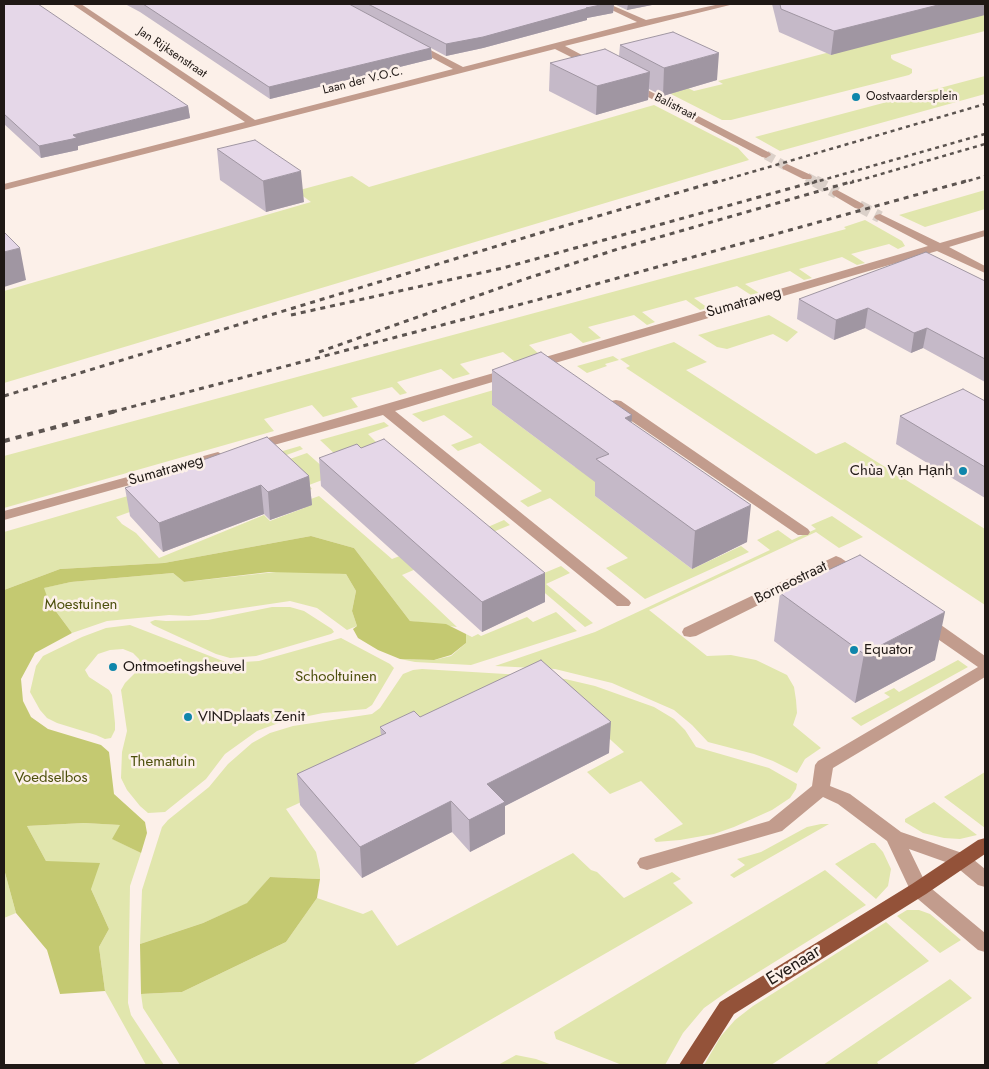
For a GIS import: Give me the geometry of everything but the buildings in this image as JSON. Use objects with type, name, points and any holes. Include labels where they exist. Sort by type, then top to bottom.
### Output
[{"type":"main road","name":"Evenaar","points":[[690,1065],[727,1008],[920,889],[985,845]]},
{"type":"street","name":"Jan Rijksenstraat","points":[[76,4],[253,123]]},
{"type":"street","points":[[603,4],[645,23]]},
{"type":"street","name":"Laan der V.O.C.","points":[[4,187],[645,23],[730,4]]},
{"type":"street","points":[[410,42],[462,70]]},
{"type":"street","points":[[556,46],[603,70]]},
{"type":"street","name":"Balistraat","points":[[625,81],[766,155]]},
{"type":"street","points":[[787,166],[807,177]]},
{"type":"street","points":[[5,175],[16,184]]},
{"type":"street","points":[[837,193],[859,206]]},
{"type":"street","points":[[880,217],[938,248],[985,270]]},
{"type":"street","name":"Sumatraweg","points":[[4,516],[385,410],[985,233]]},
{"type":"street","points":[[550,360],[566,371]]},
{"type":"street","points":[[607,398],[802,532]]},
{"type":"street","points":[[385,410],[623,603]]},
{"type":"street","name":"Borneostraat","points":[[690,632],[836,561],[867,583]]},
{"type":"street","points":[[914,615],[985,664]]},
{"type":"street","points":[[647,863],[776,826],[821,789],[824,765],[985,670]]},
{"type":"street","points":[[821,789],[844,799],[894,837],[961,860],[985,880]]},
{"type":"street","points":[[894,837],[920,889],[985,944]]},
{"type":"green space","points":[[985,12],[985,31],[891,55],[893,60],[912,69],[912,73],[909,75],[731,120],[722,120],[663,90],[682,85],[694,91],[723,84],[718,81]]},
{"type":"green space","points":[[985,76],[985,94],[780,151],[755,137]]},
{"type":"green space","points":[[654,105],[738,148],[749,160],[4,383],[4,291],[311,202],[296,191],[352,176],[369,187]]},
{"type":"green space","points":[[985,190],[985,209],[925,227],[899,215]]},
{"type":"green space","points":[[865,220],[902,241],[905,246],[898,249],[889,244],[851,254],[865,263],[857,265],[842,257],[799,269],[812,278],[804,280],[790,271],[745,284],[759,293],[751,295],[737,286],[694,298],[708,308],[700,310],[686,300],[642,312],[655,322],[647,325],[634,315],[588,327],[601,338],[583,343],[571,333],[529,345],[540,355],[515,362],[503,352],[460,364],[470,374],[453,379],[441,369],[397,382],[407,393],[400,395],[392,387],[351,398],[358,407],[323,417],[312,405],[264,419],[274,431],[4,508],[4,456],[846,229],[844,227]]},
{"type":"green space","points":[[769,315],[798,332],[787,342],[773,334],[727,349],[717,347],[698,335]]},
{"type":"green space","points":[[674,342],[707,362],[686,370],[816,454],[845,442],[985,529],[985,605],[626,368],[630,366],[620,359]]},
{"type":"green space","points":[[613,356],[619,360],[605,364],[607,366],[587,373],[577,366]]},
{"type":"green space","points":[[531,379],[533,389],[492,405],[575,467],[611,453],[608,489],[595,496],[692,569],[741,546],[749,552],[645,599],[606,568],[628,558],[550,498],[528,507],[520,501],[542,491],[480,443],[458,451],[451,445],[473,437],[444,415],[423,422],[412,414]]},
{"type":"green space","points":[[384,422],[389,426],[368,434],[377,443],[338,457],[320,440]]},
{"type":"green space","points":[[300,446],[303,449],[116,517],[122,524],[136,533],[159,558],[264,515],[270,521],[304,508],[300,503],[319,496],[392,559],[438,541],[465,548],[402,575],[457,627],[410,621],[354,548],[311,536],[164,563],[60,569],[4,590],[4,532]]},
{"type":"green space","points":[[307,453],[333,476],[309,485],[312,489],[300,493],[270,466]]},
{"type":"green space","points":[[832,516],[863,537],[839,548],[816,532],[649,610],[707,656],[731,655],[756,660],[787,675],[794,687],[796,700],[797,713],[793,725],[821,748],[805,759],[797,773],[754,754],[708,742],[674,710],[612,683],[555,669],[495,666],[595,632],[770,550],[757,540],[778,530],[792,540],[816,529],[811,525]]},
{"type":"green space","points":[[504,520],[510,525],[488,534],[537,576],[561,566],[570,573],[546,584],[593,623],[585,627],[474,533]]},
{"type":"green space","name":"Voedselbos","points":[[311,536],[354,548],[410,621],[446,624],[466,634],[466,643],[451,655],[434,660],[400,659],[378,650],[358,638],[353,629],[357,626],[352,611],[356,591],[346,574],[269,572],[184,582],[173,573],[71,582],[44,588],[49,602],[72,633],[35,653],[21,679],[23,701],[31,717],[48,729],[101,745],[109,752],[114,794],[145,822],[147,833],[141,853],[112,839],[120,825],[84,823],[27,826],[46,861],[100,863],[91,889],[109,929],[99,947],[105,991],[60,994],[47,950],[16,913],[4,869],[4,590],[60,569],[164,563]]},
{"type":"green space","name":"Moestuinen","points":[[285,571],[346,574],[356,591],[352,611],[357,626],[347,630],[317,608],[290,601],[189,616],[169,615],[107,621],[72,633],[49,602],[43,588],[71,582],[173,573],[184,582]]},
{"type":"green space","name":"Moestuinen","points":[[272,607],[290,607],[304,611],[334,632],[256,656],[230,658],[216,654],[150,622],[155,620],[208,620]]},
{"type":"green space","points":[[556,612],[577,631],[471,665],[415,662],[400,659],[434,660],[451,656],[466,643],[466,634],[472,637],[478,634],[481,636],[527,617],[533,622]]},
{"type":"green space","points":[[130,625],[228,663],[259,661],[341,638],[390,664],[394,668],[372,705],[366,709],[323,713],[284,721],[257,731],[225,754],[206,779],[165,812],[148,813],[127,790],[121,778],[122,752],[127,731],[121,690],[125,683],[141,667],[139,659],[133,653],[123,649],[110,650],[98,654],[85,670],[89,677],[109,690],[112,695],[115,730],[111,738],[105,739],[47,718],[30,692],[36,666],[43,656],[82,637],[106,628]]},
{"type":"green space","points":[[958,660],[968,667],[861,726],[851,718],[890,697],[884,693],[894,688],[899,692]]},
{"type":"green space","points":[[422,669],[539,676],[565,679],[595,686],[654,707],[674,719],[685,730],[696,747],[769,768],[797,784],[796,789],[790,798],[772,810],[734,827],[714,834],[656,842],[654,839],[683,824],[641,781],[610,794],[587,772],[624,752],[579,711],[378,767],[286,809],[316,852],[320,879],[270,877],[248,903],[203,923],[140,944],[142,890],[162,827],[168,820],[209,787],[228,764],[252,743],[270,733],[293,726],[372,714],[380,708],[403,674]]},
{"type":"green space","points":[[985,772],[985,828],[944,797]]},
{"type":"green space","points":[[934,802],[977,835],[960,839],[944,838],[923,833],[905,822],[905,819]]},
{"type":"green space","points":[[84,823],[121,825],[113,839],[141,853],[130,886],[128,1003],[131,1015],[164,1065],[146,1065],[105,991],[99,947],[109,929],[91,889],[46,861],[27,826]]},
{"type":"green space","points":[[829,824],[734,878],[730,875],[745,865],[737,859],[761,852],[807,827]]},
{"type":"green space","points":[[871,843],[875,843],[883,852],[891,869],[888,886],[876,899],[835,864]]},
{"type":"green space","points":[[573,853],[591,870],[597,872],[624,898],[672,872],[681,879],[673,883],[693,903],[412,1065],[180,1065],[143,1008],[141,994],[182,992],[286,942],[317,898],[363,914],[372,910],[397,946]]},
{"type":"green space","points":[[4,869],[16,913],[4,918]]},
{"type":"green space","points":[[825,870],[866,905],[704,1008],[683,1033],[665,1065],[622,1065],[556,1039],[554,1032]]},
{"type":"green space","points":[[270,877],[320,879],[317,898],[286,942],[182,992],[141,994],[140,944],[203,923],[247,903]]},
{"type":"green space","points":[[907,910],[919,910],[930,914],[961,940],[940,953],[897,916]]},
{"type":"green space","points":[[886,922],[929,961],[771,1065],[704,1065],[721,1036],[735,1020],[753,1006]]},
{"type":"green space","points":[[950,979],[972,998],[877,1062],[879,1065],[823,1065]]},
{"type":"green space","points":[[516,1055],[536,1059],[552,1065],[498,1065]]},
{"type":"tunnel","points":[[766,155],[787,167]]},
{"type":"tunnel","points":[[807,177],[818,183]]},
{"type":"tunnel","points":[[815,181],[837,193]]},
{"type":"tunnel","points":[[859,206],[880,217]]},
{"type":"railway","points":[[714,183],[985,104]]},
{"type":"railway","points":[[812,183],[985,134]]},
{"type":"railway","points":[[850,183],[985,144]]},
{"type":"railway","points":[[961,183],[985,176]]},
{"type":"railway","points":[[4,396],[540,233],[718,181]]},
{"type":"railway","points":[[291,315],[503,268],[817,181]]},
{"type":"railway","points":[[319,352],[522,280],[618,249],[854,181]]},
{"type":"railway","points":[[112,412],[571,291],[966,181]]},
{"type":"railway","points":[[4,441],[116,411]]},
{"type":"place","name":"Oostvaardersplein","points":[[856,97]]},
{"type":"place","name":"Chùa Vạn Hạnh","points":[[963,471]]},
{"type":"place","name":"Equator","points":[[854,650]]},
{"type":"place","name":"Ontmoetingsheuvel","points":[[113,667]]},
{"type":"place","name":"VINDplaats Zenit","points":[[188,717]]},
{"type":"park label","name":"Schooltuinen","points":[[336,677]]},
{"type":"park label","name":"Thematuin","points":[[163,762]]}]
